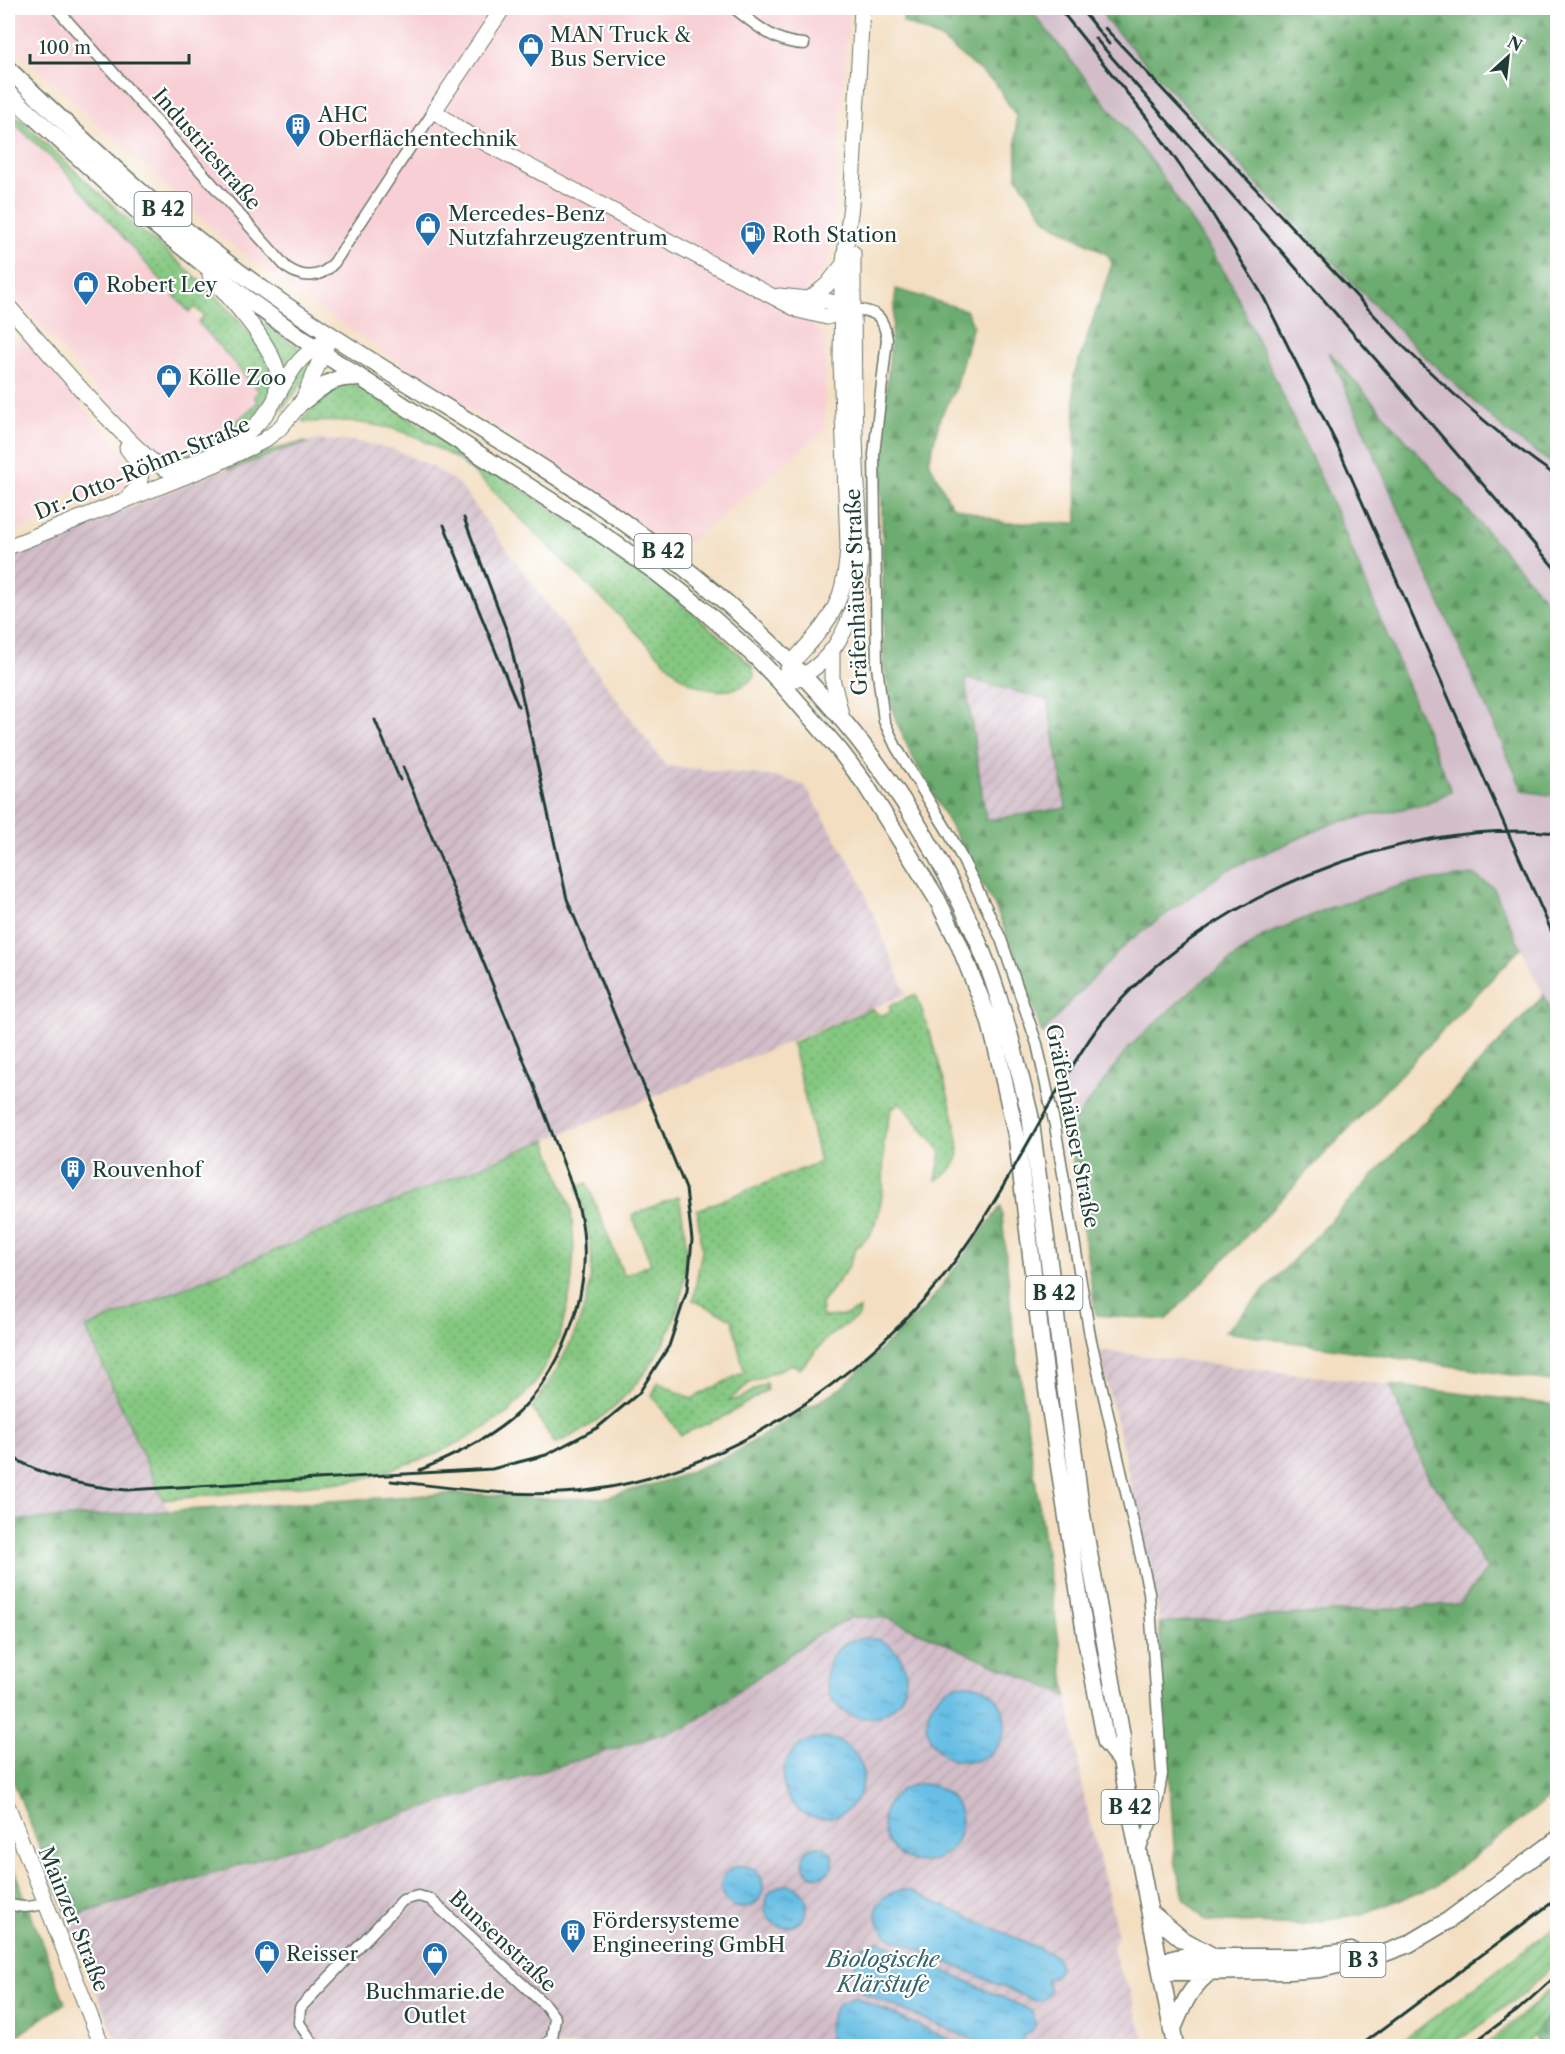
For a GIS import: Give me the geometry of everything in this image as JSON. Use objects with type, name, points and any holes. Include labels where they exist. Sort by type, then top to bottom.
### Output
[{"type":"main road","points":[[502,8],[434,111],[461,130],[768,293],[803,305],[827,317],[845,309]]},
{"type":"main road","points":[[781,683],[791,662],[824,625],[834,609],[846,576],[848,546],[841,362],[862,8]]},
{"type":"main road","name":"B 42","points":[[8,69],[171,216],[240,272],[330,336],[612,514],[712,589],[804,675],[842,718],[904,803],[952,886],[988,969],[1017,1058],[1030,1115],[1081,1509],[1122,1737],[1121,1761],[1160,1967]]},
{"type":"main road","name":"B 42","points":[[8,93],[140,213],[200,263],[319,351],[567,510],[657,573],[734,636],[781,683],[840,751],[894,828],[937,899],[953,931],[989,1019],[1017,1138],[1047,1389],[1086,1640],[1106,1743],[1121,1761]]},
{"type":"main road","points":[[781,683],[804,675],[821,663],[832,651],[854,604],[860,576],[861,559],[843,265],[851,205]]},
{"type":"main road","points":[[200,263],[248,321],[273,360],[278,382],[272,407]]},
{"type":"main road","points":[[803,305],[827,285],[843,265]]},
{"type":"main road","points":[[803,305],[830,326],[837,340],[841,362]]},
{"type":"main road","points":[[8,306],[87,394],[140,467],[141,482],[126,499]]},
{"type":"main road","name":"Dr.-Otto-Röhm-Straße","points":[[8,547],[251,448],[278,430],[302,402],[319,351],[330,336]]},
{"type":"main road","name":"Dr.-Otto-Röhm-Straße","points":[[87,394],[140,451],[158,465],[167,469],[177,468],[218,451],[253,428],[272,407],[296,365],[319,351]]},
{"type":"main road","points":[[302,402],[327,382],[348,377],[361,378]]},
{"type":"main road","points":[[832,651],[832,678],[842,718]]},
{"type":"main road","name":"Mainzer Straße","points":[[8,1807],[102,2046]]},
{"type":"main road","name":"B 3","points":[[1160,1967],[1344,1953],[1391,1939],[1472,1904],[1557,1839]]},
{"type":"main road","points":[[1151,1913],[1215,1964],[1192,1989],[1174,2039]]},
{"type":"main road","points":[[1160,1967],[1174,2039]]},
{"type":"street","points":[[734,8],[774,37],[783,41],[804,44]]},
{"type":"street","name":"Industriestraße","points":[[61,9],[286,267],[298,274],[312,276],[324,273],[334,263],[434,111]]},
{"type":"street","name":"Gräfenhäuser Straße","points":[[845,309],[870,311],[878,315],[885,327],[887,339],[874,454],[877,666],[884,721],[896,747],[950,835],[975,884],[1001,939],[1037,1044],[1055,1126],[1090,1336],[1149,1592],[1162,1774],[1156,1811],[1139,1853]]},
{"type":"street","name":"Bunsenstraße","points":[[315,2046],[299,2023],[300,2008],[403,1900],[418,1896],[430,1899],[545,2004],[555,2018],[552,2038],[544,2046]]},
{"type":"street","points":[[8,1904],[30,1908],[45,1903]]},
{"type":"shaded area","points":[[8,8],[849,8],[831,247],[824,273],[807,288],[804,318],[825,337],[825,430],[678,551],[300,295],[222,237],[8,42]]},
{"type":"shaded area","points":[[1029,8],[1094,8],[1260,187],[1425,356],[1507,432],[1557,467],[1557,612],[1330,354],[1523,791],[1557,796],[1557,1025],[1493,887],[1405,884],[1329,908],[1263,936],[1195,987],[1129,1047],[1068,1130],[1042,1034],[1128,942],[1227,870],[1334,823],[1427,804],[1450,791],[1336,511],[1230,281],[1154,164]]},
{"type":"shaded area","points":[[8,117],[63,169],[267,399],[213,446],[172,460],[146,445],[8,288]]},
{"type":"shaded area","points":[[8,337],[12,343],[23,338],[123,452],[133,467],[133,479],[125,487],[95,500],[89,501],[81,498],[76,490],[60,497],[61,505],[51,517],[8,535]]},
{"type":"shaded area","points":[[315,440],[354,441],[393,449],[431,466],[459,484],[666,766],[779,777],[805,786],[858,876],[906,994],[87,1327],[163,1500],[171,1512],[8,1521],[8,558],[268,451]]},
{"type":"shaded area","points":[[965,678],[1048,699],[1066,808],[986,821]]},
{"type":"shaded area","points":[[1099,1352],[1390,1385],[1429,1479],[1446,1499],[1487,1569],[1460,1604],[1159,1623],[1157,1603],[1138,1526],[1126,1461]]},
{"type":"shaded area","points":[[828,1515],[836,1517],[711,1847],[615,2046],[605,2046],[694,1854],[705,1816],[702,1810],[719,1784]]},
{"type":"shaded area","points":[[853,1617],[887,1617],[1067,1696],[1085,1801],[1118,1935],[1113,1947],[1118,1967],[1130,1990],[1146,2046],[118,2046],[68,1918],[688,1726],[822,1632]]},
{"type":"green space","points":[[904,8],[1029,8],[1154,164],[1230,281],[1336,511],[1451,791],[1427,804],[1334,823],[1227,870],[1128,942],[1042,1034],[1017,959],[996,909],[912,756],[895,719],[884,665],[881,448],[896,289],[966,310],[973,325],[954,392],[940,418],[929,462],[952,506],[1005,523],[1077,523],[1074,375],[1112,264],[1108,255],[1046,220],[1017,177],[1016,116],[996,84],[941,39],[903,22]],"holes":[[[965,678],[1048,700],[1066,808],[986,820]]]},
{"type":"green space","points":[[1100,8],[1557,8],[1557,467],[1507,432],[1421,353],[1260,187],[1106,20]]},
{"type":"green space","points":[[8,108],[97,192],[209,290],[239,321],[260,349],[270,370],[269,394],[256,413],[229,436],[209,448],[188,457],[168,459],[184,456],[203,441],[209,447],[258,402],[254,396],[259,391],[198,322],[204,316],[195,307],[189,312],[63,169],[8,117]]},
{"type":"green space","points":[[245,310],[304,352],[282,383]]},
{"type":"green space","points":[[1329,352],[1557,612],[1557,796],[1523,791]]},
{"type":"green space","points":[[312,358],[306,378],[282,410],[281,407],[299,370]]},
{"type":"green space","points":[[344,385],[357,386],[512,483],[613,552],[708,626],[753,667],[754,677],[737,688],[718,690],[699,686],[681,677],[483,481],[457,459],[417,437],[391,428],[349,421],[302,421],[323,395]]},
{"type":"green space","points":[[307,443],[281,450],[231,470],[227,468],[268,451]]},
{"type":"green space","points":[[1473,875],[1493,887],[1521,948],[1166,1320],[1096,1315],[1068,1130],[1129,1047],[1195,987],[1263,936],[1329,908],[1405,884]]},
{"type":"green space","points":[[916,994],[956,1127],[959,1146],[958,1157],[954,1165],[944,1176],[936,1180],[941,1152],[900,1102],[891,1110],[884,1139],[883,1190],[878,1216],[870,1235],[856,1248],[848,1268],[821,1304],[823,1317],[843,1316],[860,1309],[859,1316],[828,1337],[800,1369],[792,1364],[750,1383],[728,1401],[741,1398],[766,1383],[767,1390],[729,1414],[681,1435],[652,1396],[658,1382],[691,1399],[744,1372],[732,1319],[693,1300],[702,1250],[697,1210],[820,1162],[792,1043],[871,1009],[881,1016],[891,1011],[889,1006]]},
{"type":"green space","points":[[1544,995],[1558,1025],[1557,1382],[1225,1332]]},
{"type":"green space","points":[[546,1140],[571,1208],[574,1249],[571,1289],[560,1336],[536,1382],[508,1413],[472,1436],[433,1455],[360,1480],[163,1500],[86,1328]]},
{"type":"green space","points":[[587,1183],[624,1276],[651,1264],[632,1215],[679,1196],[686,1248],[683,1285],[676,1315],[664,1342],[648,1368],[629,1392],[582,1430],[555,1444],[532,1408],[565,1354],[575,1333],[588,1292],[591,1250],[577,1187]]},
{"type":"green space","points":[[1001,1206],[1013,1328],[1067,1696],[887,1618],[853,1617],[822,1632],[688,1726],[68,1918],[8,1768],[8,1521],[461,1493],[545,1499],[603,1498],[672,1479],[732,1454],[841,1388],[929,1303]]},
{"type":"green space","points":[[1390,1385],[1557,1405],[1557,1792],[1436,1886],[1362,1914],[1300,1925],[1206,1921],[1185,1900],[1175,1861],[1159,1623],[1460,1604],[1487,1569],[1446,1499],[1429,1479]]},
{"type":"green space","points":[[8,1854],[65,2003],[8,2042]]},
{"type":"green space","points":[[1557,1926],[1557,1960],[1524,1994],[1450,2046],[1395,2046]]},
{"type":"green space","points":[[1551,1989],[1557,1992],[1557,2003],[1525,2046],[1486,2046]]},
{"type":"green space","points":[[1557,2003],[1557,2046],[1539,2046],[1533,2035]]},
{"type":"water","points":[[866,1638],[881,1641],[894,1650],[903,1663],[906,1678],[903,1693],[894,1706],[881,1715],[866,1718],[851,1715],[838,1706],[829,1693],[826,1678],[829,1663],[838,1650],[851,1641]]},
{"type":"water","points":[[966,1684],[981,1687],[994,1695],[1002,1708],[1005,1723],[1002,1738],[994,1751],[981,1759],[966,1762],[951,1759],[938,1751],[930,1738],[927,1723],[930,1708],[938,1695],[951,1687]]},
{"type":"water","points":[[823,1738],[838,1741],[851,1750],[860,1763],[863,1778],[860,1793],[851,1806],[838,1815],[823,1818],[808,1815],[795,1806],[786,1793],[783,1778],[786,1763],[795,1750],[808,1741]]},
{"type":"water","points":[[922,1784],[937,1787],[950,1795],[958,1808],[961,1823],[958,1838],[950,1851],[937,1859],[922,1862],[907,1859],[894,1851],[886,1838],[883,1823],[886,1808],[894,1795],[907,1787]]},
{"type":"water","points":[[818,1846],[828,1851],[833,1861],[828,1871],[818,1876],[808,1871],[803,1861],[808,1851]]},
{"type":"water","points":[[742,1866],[757,1872],[763,1887],[757,1902],[742,1908],[727,1902],[721,1887],[727,1872]]},
{"type":"water","points":[[786,1885],[801,1891],[807,1906],[801,1921],[786,1927],[771,1921],[765,1906],[771,1891]]},
{"type":"water","name":"Biologische Klärstufe","points":[[908,1890],[1054,1955],[1059,1963],[1059,1970],[1054,1976],[1046,1979],[1050,1991],[1048,1996],[1035,2001],[890,1937],[879,1924],[877,1908],[885,1896]]},
{"type":"water","name":"Biologische Klärstufe","points":[[879,1941],[1030,2010],[1034,2015],[1035,2025],[1031,2031],[1023,2035],[1025,2046],[987,2046],[864,1993],[855,1975],[855,1965],[862,1947]]},
{"type":"water","name":"Biologische Klärstufe","points":[[855,1997],[963,2046],[836,2046],[829,2036],[828,2026],[838,2004]]},
{"type":"railway","points":[[1059,8],[1147,118],[1203,199],[1263,296],[1337,445],[1558,946]]},
{"type":"railway","points":[[1080,8],[1109,44]]},
{"type":"railway","points":[[1105,28],[1404,347],[1478,415],[1558,477]]},
{"type":"railway","points":[[1095,38],[1558,572]]},
{"type":"railway","points":[[8,1454],[35,1469],[65,1480],[127,1490],[492,1469],[546,1455],[597,1428],[639,1393],[669,1346],[687,1291],[692,1240],[686,1189],[567,899],[509,637],[464,518]]},
{"type":"railway","points":[[444,525],[518,706]]},
{"type":"railway","points":[[375,720],[400,780]]},
{"type":"railway","points":[[403,767],[543,1108],[568,1175],[582,1221],[584,1256],[577,1308],[569,1333],[558,1358],[529,1401],[511,1419],[479,1442],[420,1470]]},
{"type":"railway","points":[[391,1481],[466,1490],[517,1493],[542,1494],[592,1490],[648,1478],[703,1459],[756,1433],[807,1402],[855,1366],[899,1326],[938,1283],[982,1221],[1066,1076],[1095,1031],[1143,978],[1193,938],[1248,903],[1308,875],[1371,853],[1434,838],[1497,831],[1558,833]]},
{"type":"railway","points":[[1360,2046],[1558,1898]]},
{"type":"railway","points":[[1469,2046],[1518,2010],[1558,1974]]},
{"type":"place","name":"MAN Truck & Bus Service","points":[[531,69]]},
{"type":"place","name":"AHC Oberflächentechnik","points":[[298,149]]},
{"type":"place","name":"Mercedes-Benz Nutzfahrzeugzentrum","points":[[428,248]]},
{"type":"place","name":"Roth Station","points":[[753,257]]},
{"type":"place","name":"Robert Ley","points":[[86,307]]},
{"type":"place","name":"Kölle Zoo","points":[[169,400]]},
{"type":"place","name":"Rouvenhof","points":[[73,1192]]},
{"type":"place","name":"Fördersysteme Engineering GmbH","points":[[573,1955]]},
{"type":"place","name":"Reisser","points":[[267,1976]]},
{"type":"place","name":"Buchmarie.de Outlet","points":[[435,1978]]}]
